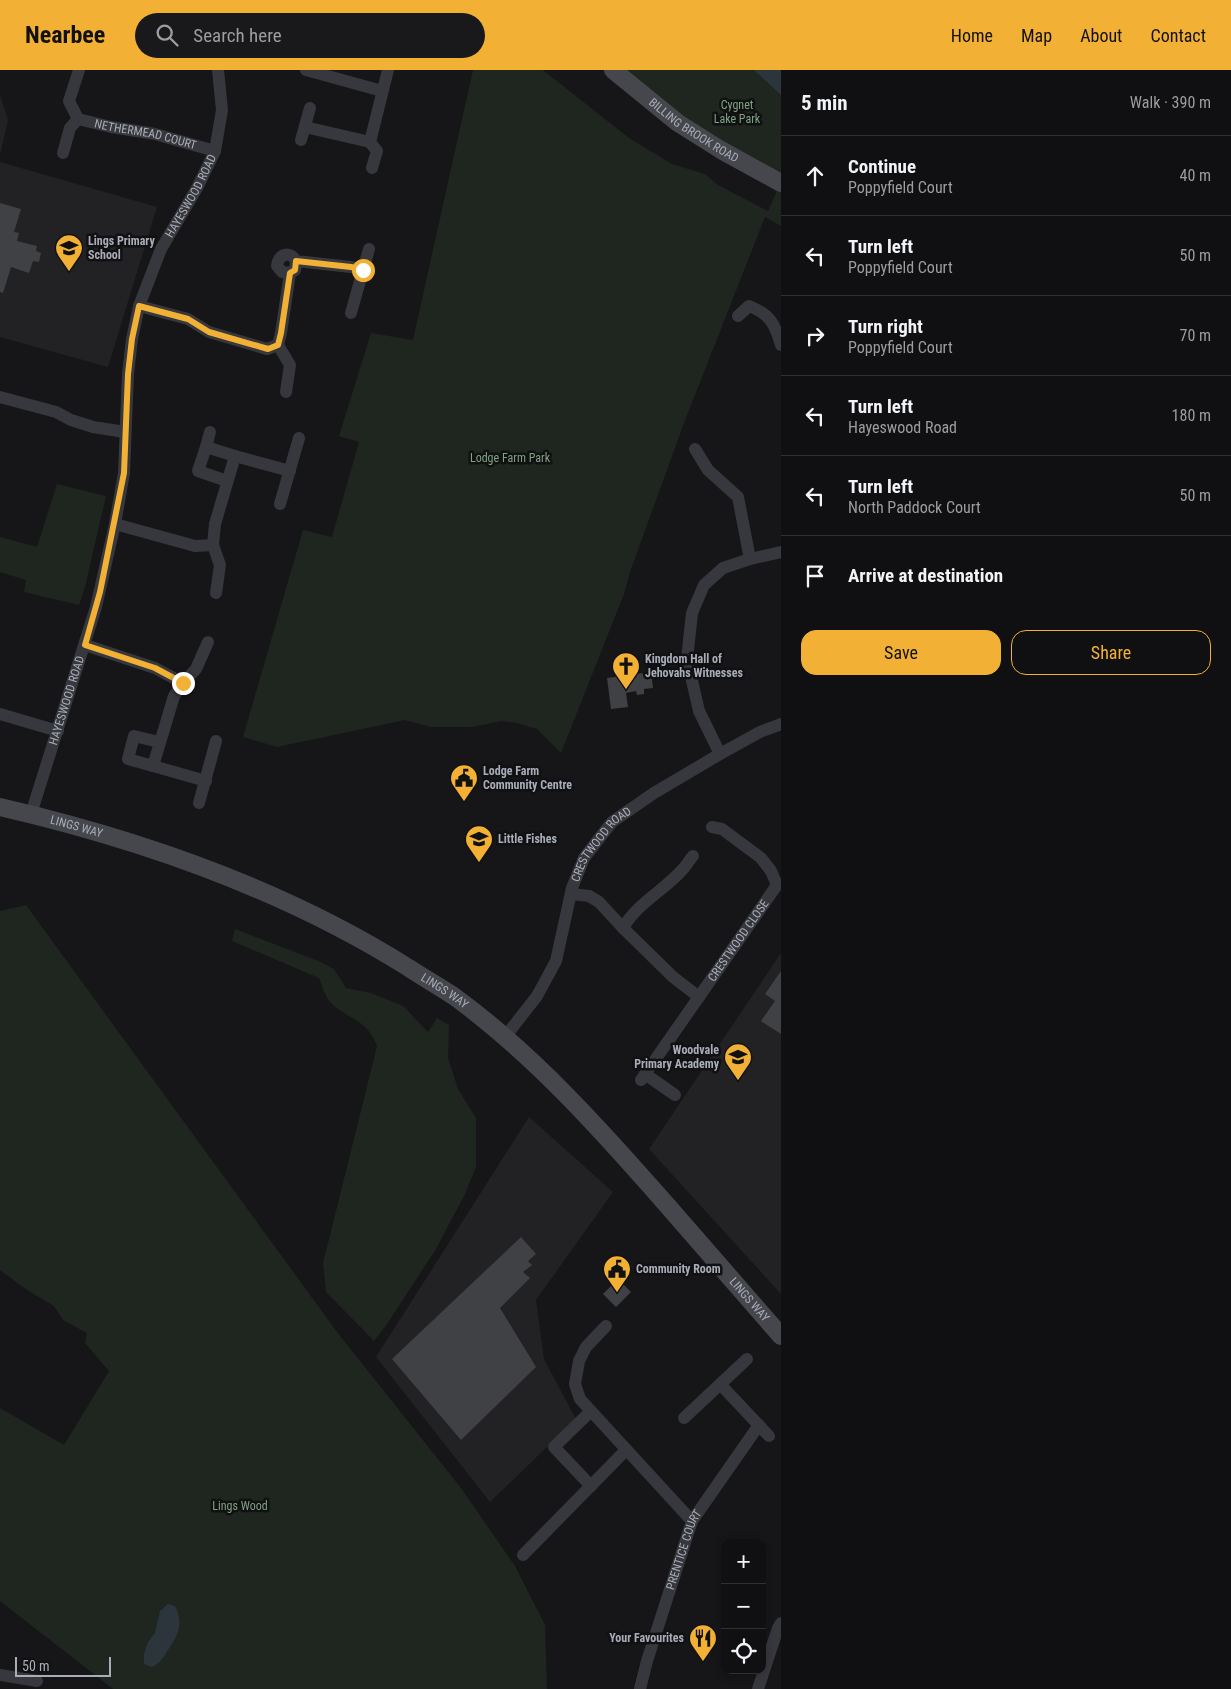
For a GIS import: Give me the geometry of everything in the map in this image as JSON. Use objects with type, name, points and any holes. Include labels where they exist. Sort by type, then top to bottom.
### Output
[{"type":"street","name":"NETHERMEAD COURT","points":[[78,70],[69,101],[78,119],[111,127],[156,134],[215,152]]},
{"type":"street","name":"HAYESWOOD ROAD","points":[[31,814],[85,645],[100,592],[115,524],[124,473],[128,374],[132,339],[139,306],[161,250],[197,188],[215,152],[222,110],[218,70]]},
{"type":"street","points":[[306,70],[382,91]]},
{"type":"street","points":[[370,142],[388,70]]},
{"type":"street","name":"BILLING BROOK ROAD","points":[[613,70],[678,124],[781,183]]},
{"type":"street","points":[[301,140],[310,108]]},
{"type":"street","name":"NETHERMEAD COURT","points":[[63,153],[70,128],[78,119]]},
{"type":"street","points":[[305,127],[370,142],[377,151],[372,168]]},
{"type":"street","points":[[351,313],[369,249]]},
{"type":"street","points":[[282,255],[292,255],[296,261],[295,270],[290,273],[285,274],[277,266],[278,259],[282,255]]},
{"type":"street","points":[[296,261],[363,270]]},
{"type":"street","points":[[286,392],[290,365],[278,345],[290,273]]},
{"type":"street","points":[[139,306],[188,319],[209,332],[268,349],[278,345]]},
{"type":"street","points":[[738,316],[749,306],[763,311],[777,328],[781,345]]},
{"type":"street","points":[[0,397],[56,412],[71,420],[93,427],[125,432]]},
{"type":"street","points":[[210,432],[198,471],[227,481]]},
{"type":"street","points":[[280,504],[299,438]]},
{"type":"street","points":[[206,447],[290,471]]},
{"type":"street","points":[[695,449],[708,470],[738,497],[750,559]]},
{"type":"street","points":[[216,594],[220,565],[213,544],[215,524],[235,456]]},
{"type":"street","points":[[115,524],[195,546],[213,544]]},
{"type":"street","points":[[720,754],[699,710],[688,659],[692,613],[704,585],[723,568],[781,552]]},
{"type":"street","points":[[153,766],[174,696],[196,669],[208,642]]},
{"type":"street","points":[[85,645],[155,668],[183,683]]},
{"type":"street","points":[[0,714],[58,730]]},
{"type":"street","name":"CRESTWOOD ROAD","points":[[505,1038],[537,996],[556,961],[571,894],[584,858],[612,822],[654,793],[720,754],[760,732],[781,724]]},
{"type":"street","points":[[159,742],[134,736],[128,759],[206,781]]},
{"type":"street","points":[[199,803],[216,741]]},
{"type":"street","name":"LINGS WAY","points":[[0,806],[122,839],[274,896],[380,950],[453,996],[505,1038],[553,1082],[612,1142],[781,1336]]},
{"type":"street","name":"CRESTWOOD CLOSE","points":[[675,1095],[643,1077],[778,886],[771,871],[761,858],[722,828],[712,827]]},
{"type":"street","points":[[623,928],[627,921],[654,894],[682,870],[692,856]]},
{"type":"street","points":[[571,894],[589,896],[599,902],[673,977],[699,997]]},
{"type":"street","points":[[606,1326],[586,1347],[579,1360],[574,1384],[580,1399],[692,1522]]},
{"type":"street","points":[[684,1418],[747,1360]]},
{"type":"street","points":[[720,1384],[769,1436]]},
{"type":"street","points":[[590,1412],[554,1446],[591,1486]]},
{"type":"street","name":"PRENTICE COURT","points":[[640,1689],[647,1661],[692,1522],[759,1425]]},
{"type":"street","points":[[522,1555],[626,1450]]},
{"type":"street","points":[[758,1689],[781,1623]]},
{"type":"street","points":[[0,1675],[37,1681]]},
{"type":"shaded area","points":[[754,70],[781,70],[781,95]]},
{"type":"shaded area","points":[[0,95],[8,120],[0,155]]},
{"type":"shaded area","name":"Lings Primary School","points":[[0,162],[157,207],[108,367],[0,337]]},
{"type":"shaded area","name":"Woodvale Primary Academy","points":[[781,953],[781,1294],[649,1149]]},
{"type":"shaded area","points":[[529,1117],[613,1192],[536,1300],[544,1359],[576,1419],[490,1502],[376,1357]]},
{"type":"shaded area","points":[[168,1604],[175,1606],[178,1612],[179,1629],[175,1640],[163,1658],[152,1667],[144,1664],[144,1654],[148,1642],[155,1633],[160,1611]]},
{"type":"green space","name":"Lodge Farm Park","points":[[473,70],[543,70],[629,138],[672,164],[705,174],[718,185],[768,211],[778,189],[781,190],[781,226],[765,217],[684,423],[630,572],[624,594],[561,753],[537,729],[517,723],[501,721],[473,727],[431,727],[405,720],[277,747],[243,737],[303,530],[332,537],[359,442],[339,436],[371,333],[413,340]]},
{"type":"green space","name":"Cygnet Lake Park","points":[[613,70],[781,70],[781,183]]},
{"type":"green space","points":[[57,484],[106,496],[79,605],[24,592],[26,580],[0,572],[0,537],[37,547]]},
{"type":"green space","name":"Lings Wood","points":[[26,905],[337,1332],[461,1488],[515,1566],[545,1625],[547,1689],[113,1689],[0,1601],[0,1408],[64,1445],[109,1371],[85,1343],[87,1333],[63,1320],[54,1306],[27,1290],[0,1270],[0,911]]},
{"type":"green space","points":[[235,929],[321,962],[334,969],[346,988],[371,993],[403,1006],[428,1032],[437,1018],[449,1025],[448,1058],[458,1089],[476,1118],[476,1167],[465,1194],[436,1249],[374,1341],[326,1292],[323,1263],[377,1046],[373,1037],[363,1025],[331,1003],[325,994],[319,978],[232,941]]},
{"type":"building","points":[[0,203],[21,209],[14,232],[19,233],[17,241],[37,246],[36,251],[41,253],[39,262],[33,261],[29,273],[11,267],[3,293],[0,292]]},
{"type":"building","name":"Kingdom Hall of Jehovahs Witnesses","points":[[651,672],[653,688],[644,689],[644,694],[637,695],[636,691],[626,693],[628,707],[611,709],[607,678]]},
{"type":"building","points":[[781,971],[781,1034],[761,1021],[775,1001],[765,994]]},
{"type":"building","points":[[521,1237],[536,1254],[528,1261],[532,1265],[523,1272],[530,1278],[500,1308],[536,1367],[461,1440],[392,1359]]},
{"type":"building","name":"Community Room","points":[[618,1279],[631,1292],[616,1307],[603,1294]]},
{"type":"place","name":"Lings Primary School","points":[[69,272]]},
{"type":"place","name":"Kingdom Hall of Jehovahs Witnesses","points":[[626,690]]},
{"type":"place","name":"Lodge Farm Community Centre","points":[[464,802]]},
{"type":"place","name":"Little Fishes","points":[[479,863]]},
{"type":"place","name":"Woodvale Primary Academy","points":[[738,1081]]},
{"type":"place","name":"Community Room","points":[[617,1293]]},
{"type":"place","name":"Your Favourites","points":[[703,1662]]},
{"type":"route","points":[[183,683],[155,668],[85,645],[100,592],[124,473],[128,374],[132,339],[139,306],[188,319],[209,332],[268,349],[278,345],[290,273],[297,266],[296,261],[363,270]]}]
